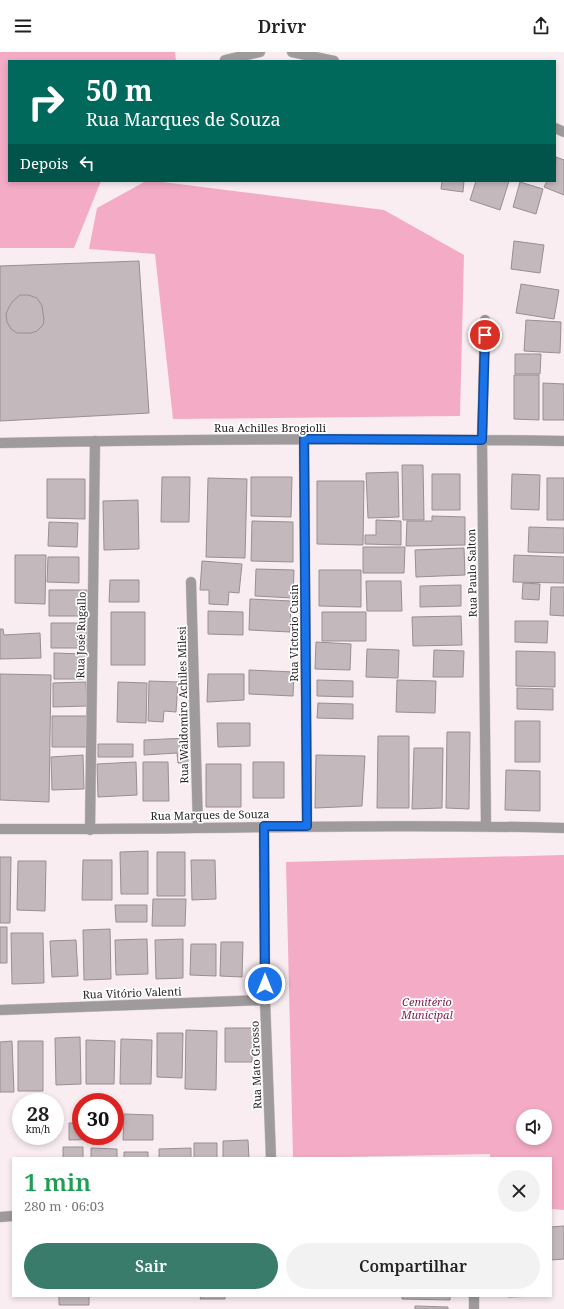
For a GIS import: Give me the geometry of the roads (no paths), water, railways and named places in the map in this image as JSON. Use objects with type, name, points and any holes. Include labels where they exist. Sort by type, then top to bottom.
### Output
[{"type":"street","points":[[225,60],[260,52]]},
{"type":"street","points":[[292,52],[329,60]]},
{"type":"street","name":"Rua Paulo Salton","points":[[485,320],[482,440],[486,826]]},
{"type":"street","name":"Rua Achilles Brogiolli","points":[[0,443],[304,439],[564,441]]},
{"type":"street","name":"Rua VIctorio Cusin","points":[[304,439],[307,826]]},
{"type":"street","name":"Rua José Rugallo","points":[[90,830],[95,441]]},
{"type":"street","name":"Rua Waldomiro Achiles Milesi","points":[[191,582],[198,827]]},
{"type":"street","name":"Rua Marques de Souza","points":[[0,829],[90,830],[264,826],[486,826],[564,828]]},
{"type":"street","name":"Rua Mato Grosso","points":[[264,826],[265,1000],[272,1157]]},
{"type":"street","name":"Rua Vitório Valenti","points":[[0,1010],[265,1000]]},
{"type":"street","points":[[0,1217],[12,1216]]},
{"type":"street","points":[[474,1297],[474,1309]]},
{"type":"park label","name":"Cemitério Municipal","points":[[427,1008]]}]
